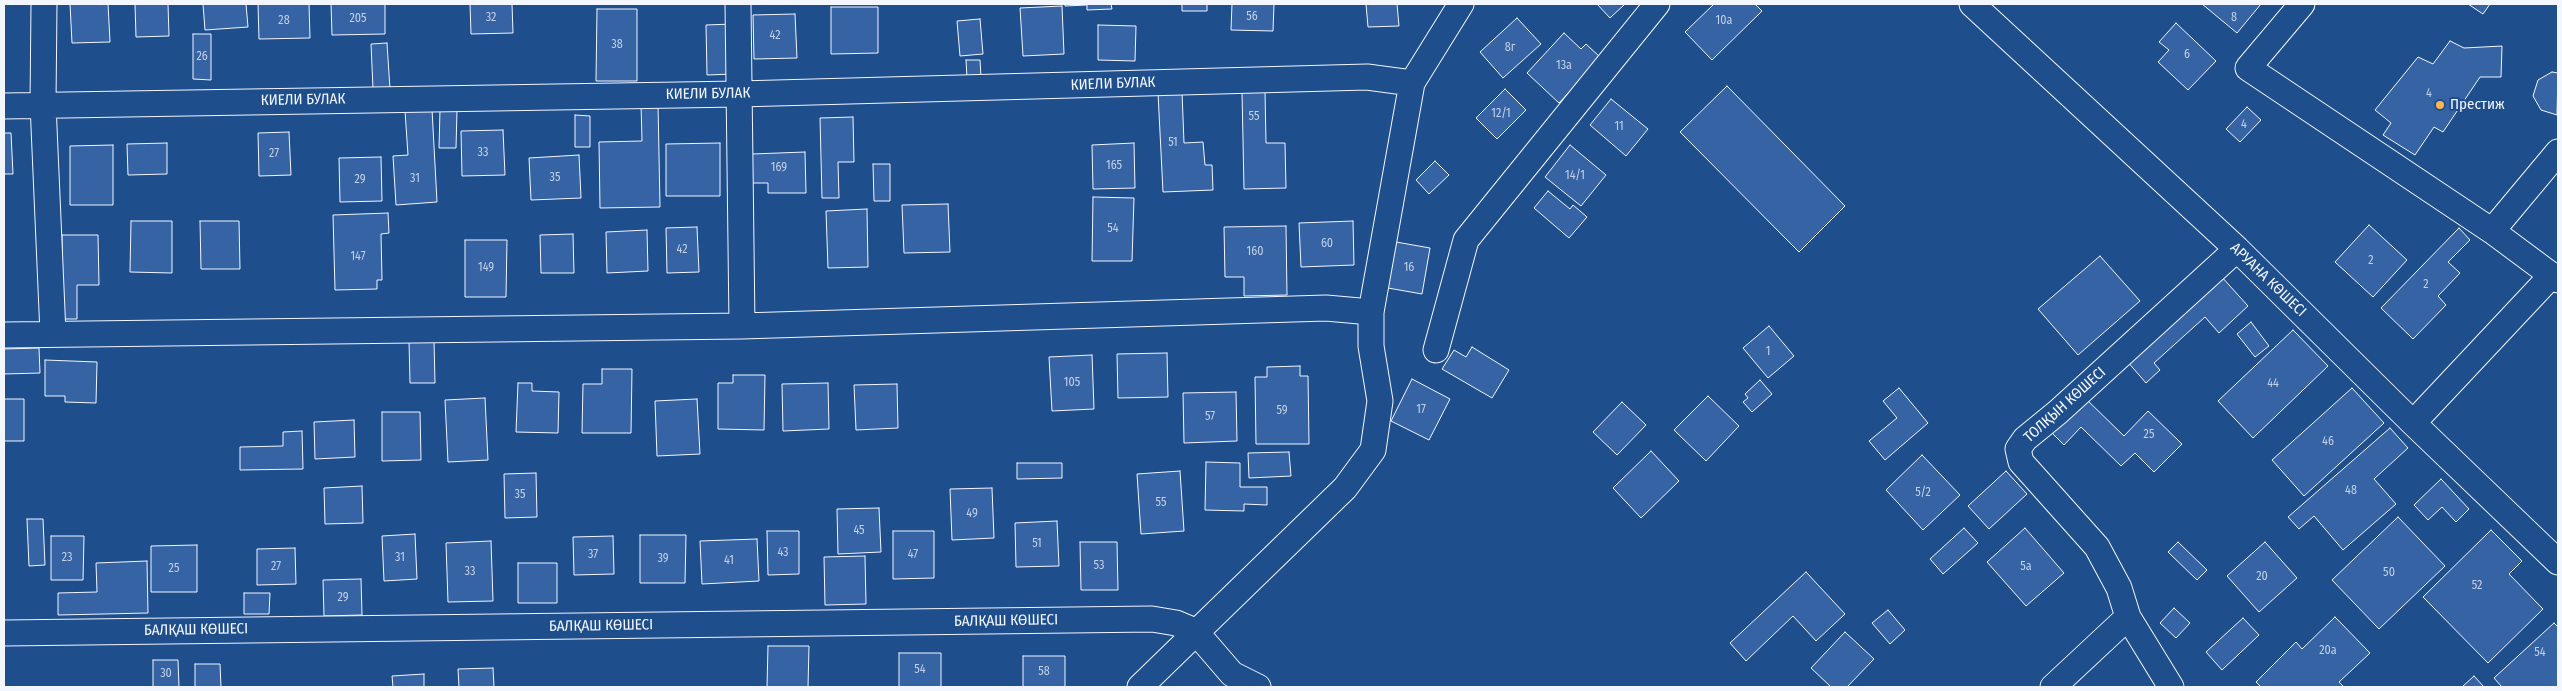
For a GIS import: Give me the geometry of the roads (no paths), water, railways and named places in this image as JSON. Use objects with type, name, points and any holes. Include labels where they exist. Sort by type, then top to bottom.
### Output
[{"type":"street","points":[[44,4],[43,104],[53,334]]},
{"type":"street","points":[[738,4],[742,326]]},
{"type":"street","points":[[1140,687],[1195,631],[1345,488],[1373,450],[1380,401],[1371,346],[1371,312],[1412,83],[1461,4]]},
{"type":"street","points":[[1436,350],[1466,240],[1657,4]]},
{"type":"street","name":"АРУАНА КӨШЕСІ","points":[[1972,4],[2237,249],[2412,422],[2558,562]]},
{"type":"street","points":[[2302,4],[2248,68],[2492,231],[2555,278],[2412,422]]},
{"type":"street","name":"КИЕЛИ БУЛАК","points":[[4,106],[739,94],[1367,77],[1412,83]]},
{"type":"street","points":[[2492,231],[2558,152]]},
{"type":"street","name":"ТОЛҚЫН КӨШЕСІ","points":[[2171,687],[2128,617],[2119,588],[2097,548],[2020,462],[2018,449],[2025,438],[2058,412],[2237,249]]},
{"type":"street","points":[[4,335],[742,326],[1326,308],[1371,312]]},
{"type":"street","points":[[2053,687],[2128,617]]},
{"type":"street","name":"БАЛҚАШ КӨШЕСІ","points":[[4,633],[1152,619],[1176,622],[1195,631]]},
{"type":"street","points":[[1195,631],[1232,674],[1258,687]]},
{"type":"place","name":"Престиж","points":[[2440,105]]}]
